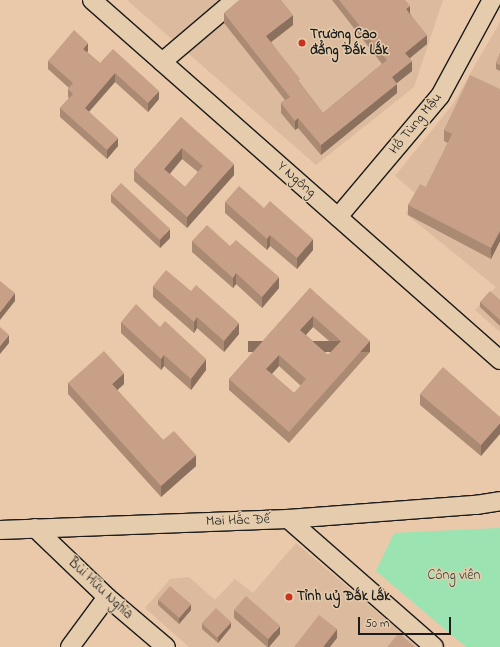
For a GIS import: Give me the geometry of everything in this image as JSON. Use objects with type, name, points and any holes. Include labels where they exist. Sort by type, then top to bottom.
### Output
[{"type":"street","name":"Y Ngông","points":[[92,0],[500,360]]},
{"type":"street","points":[[162,62],[235,0]]},
{"type":"street","name":"Hồ Tùng Mậu","points":[[338,217],[440,96],[492,0]]},
{"type":"street","name":"Mai Hắc Đế","points":[[0,530],[288,519],[476,505],[500,501]]},
{"type":"street","name":"Mai Hắc Đế","points":[[476,505],[500,506]]},
{"type":"street","points":[[288,519],[434,647]]},
{"type":"street","name":"Bùi Hữu Nghĩa","points":[[36,528],[107,597],[166,647]]},
{"type":"street","points":[[70,647],[107,597]]},
{"type":"shaded area","name":"Trường Cao đẳng Đắk Lắk","points":[[127,0],[443,0],[414,87],[316,165]]},
{"type":"shaded area","points":[[500,22],[500,332],[475,310],[496,287],[406,214],[415,193],[395,176],[453,104]]},
{"type":"shaded area","name":"Tỉnh uỷ Đắk Lắk","points":[[296,543],[418,647],[189,647],[145,608],[170,579],[189,577],[215,600],[235,579],[253,593]]},
{"type":"green space","name":"Công viên","points":[[500,528],[500,647],[466,647],[376,571],[394,533]]},
{"type":"building","points":[[239,0],[281,0],[293,15],[266,36],[300,79],[298,81],[323,113],[387,60],[339,0],[405,0],[410,6],[406,9],[427,35],[405,53],[412,61],[392,77],[397,84],[321,145],[298,118],[295,121],[281,103],[290,97],[224,13]]},
{"type":"building","points":[[74,30],[88,43],[83,49],[100,63],[113,49],[159,91],[148,103],[115,73],[85,108],[118,138],[107,150],[60,108],[73,94],[68,89],[73,83],[48,61]]},
{"type":"building","points":[[500,53],[500,65],[496,63]]},
{"type":"building","points":[[470,75],[500,89],[500,231],[491,248],[408,205],[420,184],[426,187],[452,134],[444,130]]},
{"type":"building","points":[[181,117],[234,164],[187,217],[134,170]],"holes":[[[182,148],[203,166],[185,187],[164,169]]]},
{"type":"building","points":[[121,183],[170,229],[160,240],[111,194]]},
{"type":"building","points":[[239,186],[264,208],[270,201],[313,239],[297,258],[270,235],[267,239],[225,202]]},
{"type":"building","points":[[207,225],[230,246],[236,240],[279,277],[262,297],[236,273],[233,278],[192,241]]},
{"type":"building","points":[[166,270],[191,291],[196,285],[239,323],[224,341],[197,317],[194,322],[153,286]]},
{"type":"building","points":[[0,281],[15,293],[0,312]]},
{"type":"building","points":[[310,288],[370,341],[289,432],[229,379]],"holes":[[[313,316],[341,341],[328,355],[300,330]],[[279,355],[306,379],[294,393],[266,369]]]},
{"type":"building","points":[[490,291],[500,300],[500,320],[480,302]]},
{"type":"building","points":[[136,304],[160,327],[165,321],[206,359],[191,379],[164,355],[161,359],[121,322]]},
{"type":"building","points":[[0,327],[9,335],[0,346]]},
{"type":"building","points":[[104,351],[124,373],[112,384],[163,440],[174,431],[196,455],[161,486],[68,383]]},
{"type":"building","points":[[443,367],[500,417],[500,423],[481,445],[420,394]]},
{"type":"building","points":[[170,586],[191,604],[179,618],[158,600]]},
{"type":"building","points":[[246,596],[280,626],[268,639],[234,610]]},
{"type":"building","points":[[216,608],[231,622],[217,638],[202,623]]},
{"type":"building","points":[[319,615],[337,629],[323,647],[294,647]]},
{"type":"building","points":[[399,633],[415,647],[387,647]]},
{"type":"place","name":"Trường Cao đẳng Đắk Lắk","points":[[302,43]]},
{"type":"place","name":"Tỉnh uỷ Đắk Lắk","points":[[289,597]]}]
